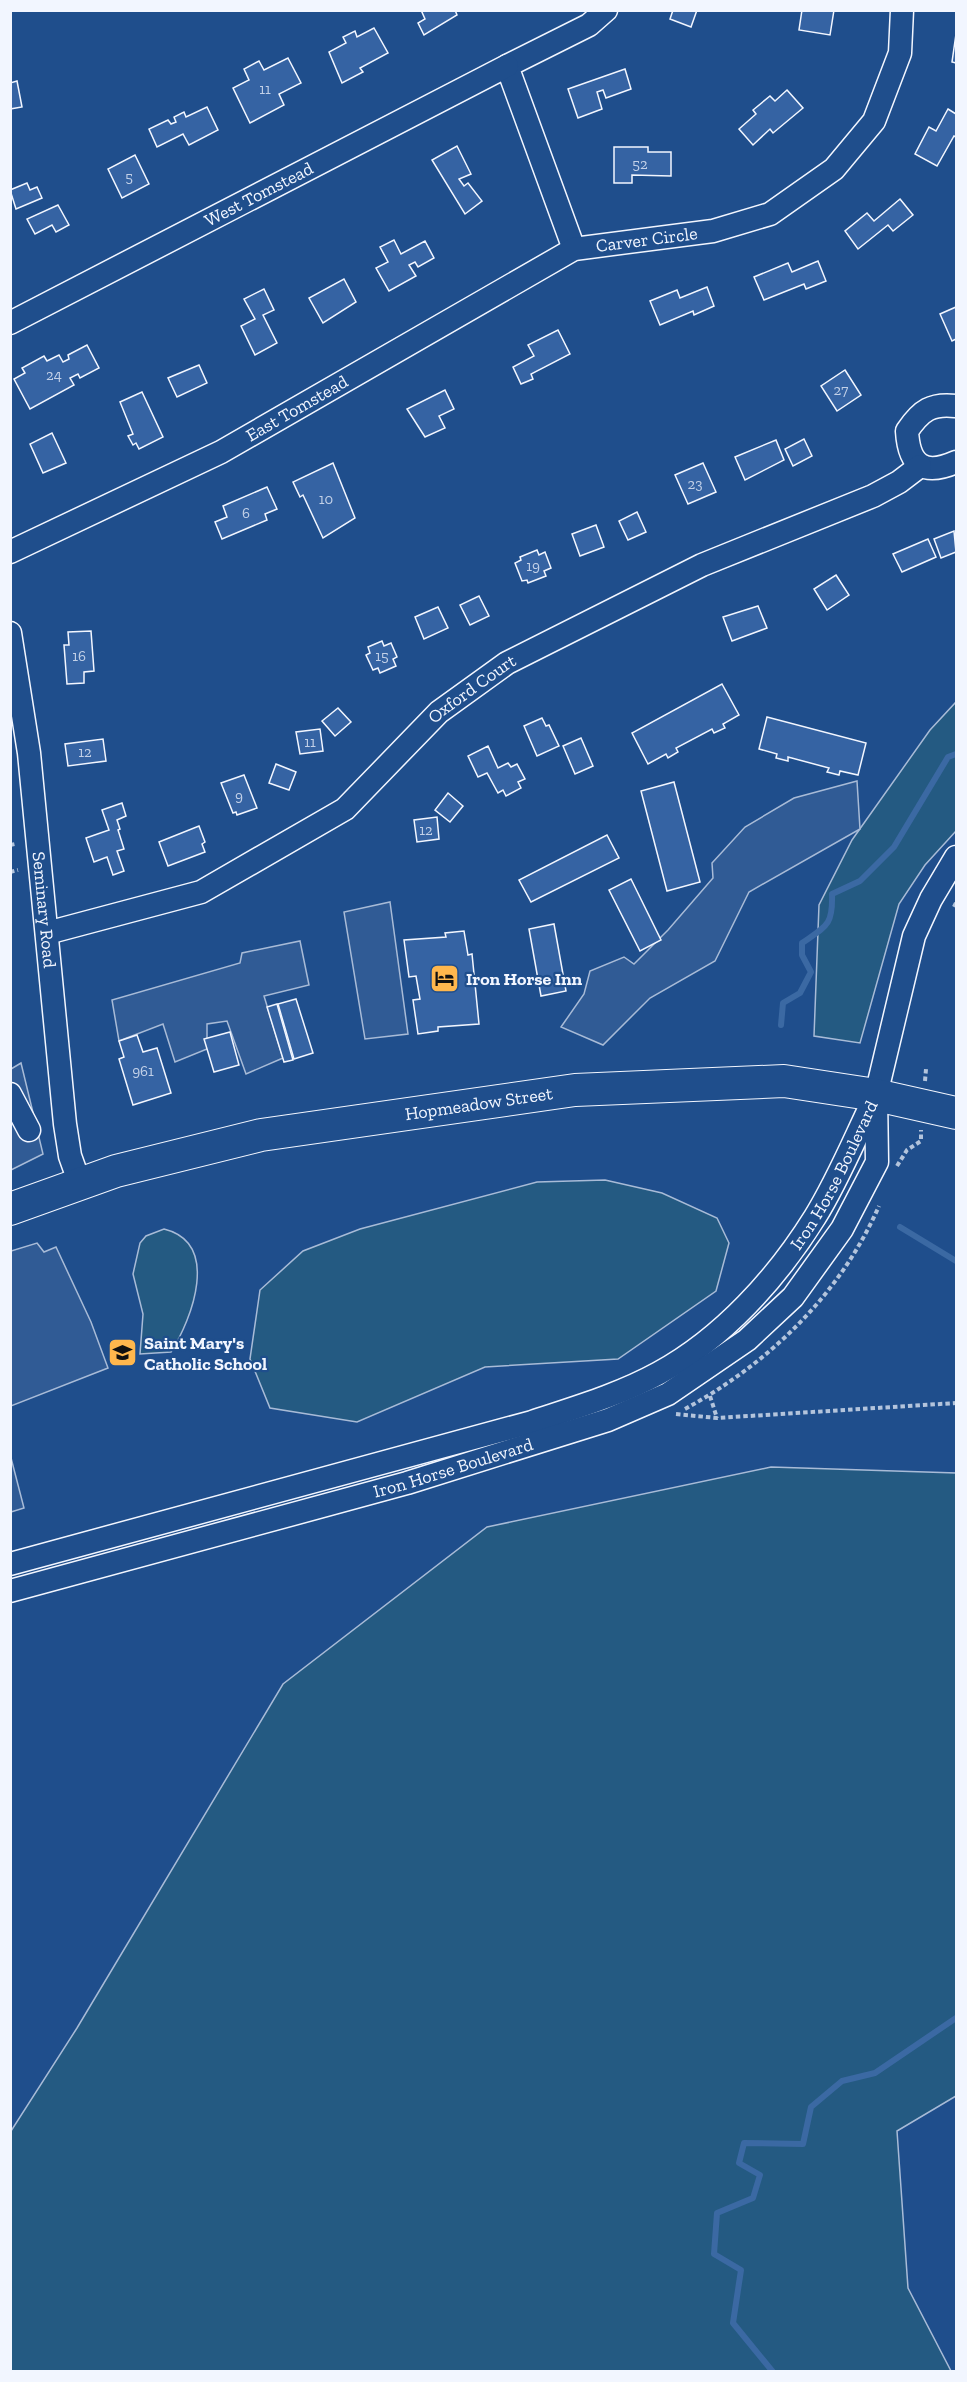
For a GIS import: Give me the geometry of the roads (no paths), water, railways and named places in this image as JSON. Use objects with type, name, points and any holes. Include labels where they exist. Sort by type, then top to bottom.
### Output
[{"type":"highway","name":"Hopmeadow Street","points":[[10,1209],[80,1184],[185,1152],[261,1135],[575,1090],[784,1081],[876,1095],[957,1113]]},
{"type":"street","points":[[507,66],[589,26],[606,10]]},
{"type":"street","name":"Carver Circle","points":[[507,66],[574,249],[713,231],[770,214],[834,169],[874,121],[900,53],[902,10]]},
{"type":"street","name":"West Tomstead","points":[[10,323],[507,66]]},
{"type":"street","name":"East Tomstead","points":[[10,552],[221,452],[574,249]]},
{"type":"street","points":[[957,406],[938,404],[923,410],[907,430],[911,456],[920,466],[939,470],[957,462]]},
{"type":"street","name":"Oxford Court","points":[[47,933],[201,892],[345,809],[439,712],[507,663],[702,565],[873,495],[899,482],[920,466]]},
{"type":"street","name":"Seminary Road","points":[[10,633],[29,753],[65,1124],[70,1156],[80,1184]]},
{"type":"street","points":[[876,1095],[914,936],[931,899],[957,857]]},
{"type":"street","points":[[10,1094],[29,1130]]},
{"type":"street","name":"Iron Horse Boulevard","points":[[10,1564],[532,1422],[599,1399],[657,1374],[708,1339],[746,1306],[786,1258],[816,1216],[876,1095]]},
{"type":"street","name":"Iron Horse Boulevard","points":[[10,1591],[407,1482],[608,1420],[668,1394],[714,1365],[755,1333],[793,1297],[843,1230],[877,1162],[876,1095]]},
{"type":"waterway","points":[[781,1025],[783,1003],[800,993],[811,972],[802,955],[802,943],[827,924],[830,919],[832,894],[860,881],[894,847],[948,757],[956,754]]},
{"type":"waterway","points":[[900,1227],[956,1261]]},
{"type":"waterway","points":[[773,2372],[733,2323],[741,2270],[714,2254],[717,2213],[753,2198],[760,2175],[739,2163],[744,2143],[803,2144],[811,2107],[842,2081],[875,2073],[956,2018]]},
{"type":"place","name":"Iron Horse Inn","points":[[445,979]]},
{"type":"place","name":"Saint Mary's Catholic School","points":[[123,1353]]}]
